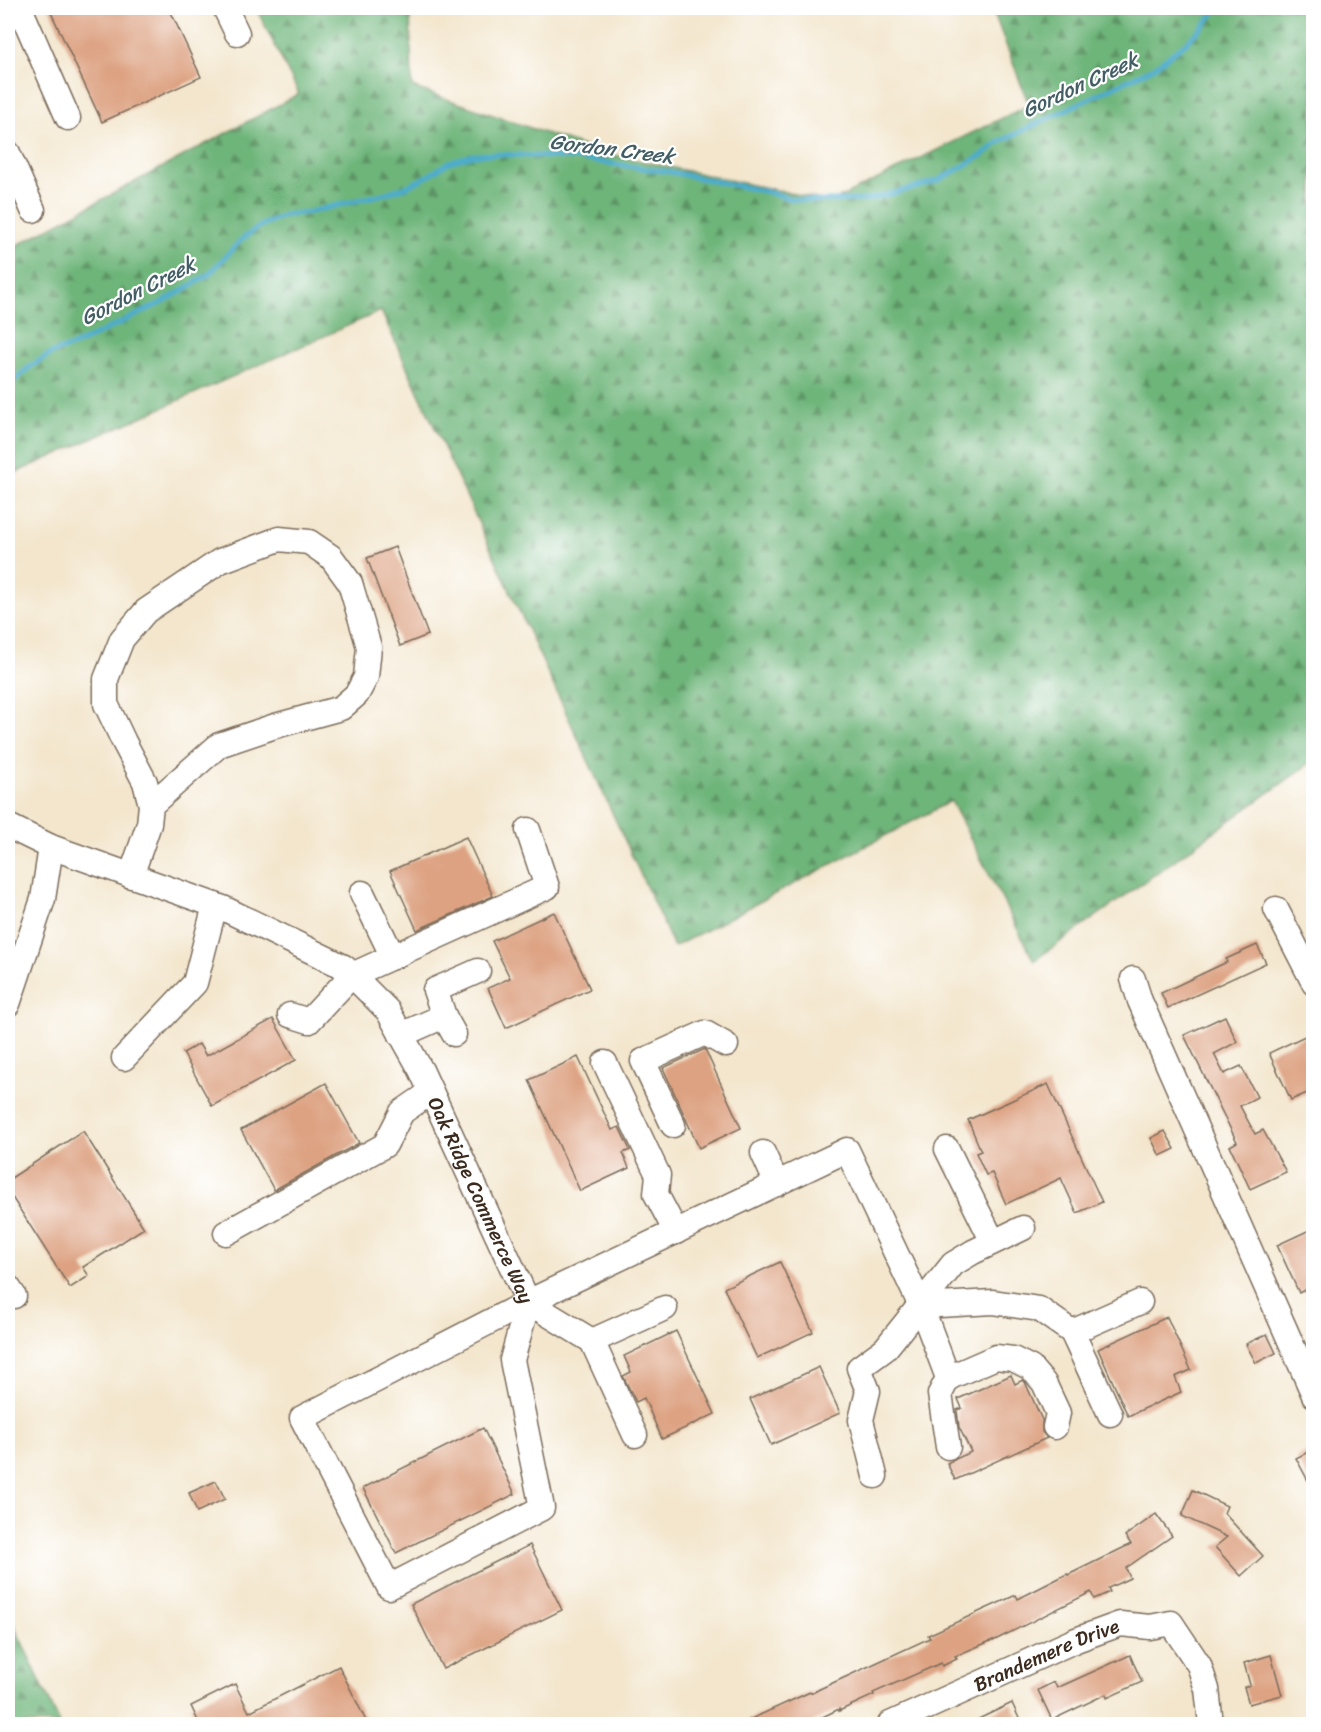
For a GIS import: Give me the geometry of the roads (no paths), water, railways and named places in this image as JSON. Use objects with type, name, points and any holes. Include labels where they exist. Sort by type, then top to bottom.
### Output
[{"type":"street","points":[[20,8],[68,118]]},
{"type":"street","points":[[225,8],[237,33]]},
{"type":"street","points":[[8,153],[33,210]]},
{"type":"street","points":[[131,876],[150,824],[151,805],[145,782],[106,704],[106,679],[122,639],[146,611],[220,561],[279,539],[309,542],[331,557],[350,583],[369,647],[366,677],[357,694],[341,708],[275,726],[219,745],[151,805]]},
{"type":"street","name":"Oak Ridge Commerce Way","points":[[8,826],[51,848],[215,905],[344,967],[388,1011],[402,1035],[431,1092],[528,1302],[848,1150],[921,1306]]},
{"type":"street","points":[[290,1015],[309,1021],[352,975],[547,887],[528,830]]},
{"type":"street","points":[[8,1004],[43,900],[51,848]]},
{"type":"street","points":[[362,893],[393,957]]},
{"type":"street","points":[[124,1058],[195,983],[215,905]]},
{"type":"street","points":[[1276,909],[1314,984]]},
{"type":"street","points":[[402,1035],[449,1025],[435,990],[478,971]]},
{"type":"street","points":[[1133,979],[1140,1001],[1314,1395]]},
{"type":"street","points":[[673,1125],[643,1061],[705,1033],[726,1045]]},
{"type":"street","points":[[605,1063],[658,1175],[656,1194],[675,1232]]},
{"type":"street","points":[[226,1233],[385,1144],[402,1112],[431,1092]]},
{"type":"street","points":[[947,1149],[993,1242]]},
{"type":"street","points":[[763,1153],[777,1184]]},
{"type":"street","points":[[875,1476],[861,1420],[868,1391],[860,1368],[885,1349],[953,1264],[1023,1227]]},
{"type":"street","points":[[528,1302],[512,1360],[542,1508],[389,1587],[302,1418],[528,1302]]},
{"type":"street","points":[[528,1302],[592,1341],[634,1435]]},
{"type":"street","points":[[921,1306],[993,1302],[1039,1309],[1072,1332],[1110,1414]]},
{"type":"street","points":[[1072,1332],[1140,1302]]},
{"type":"street","points":[[921,1306],[948,1378]]},
{"type":"street","points":[[592,1341],[664,1308]]},
{"type":"street","points":[[948,1447],[940,1394],[948,1378],[996,1357],[1013,1359],[1030,1368],[1044,1383],[1058,1413],[1055,1427]]},
{"type":"street","name":"Brandemere Drive","points":[[890,1725],[1076,1640],[1120,1624],[1150,1627],[1171,1623],[1199,1665],[1207,1689],[1211,1725]]},
{"type":"waterway","name":"Gordon Creek","points":[[8,388],[31,366],[52,353],[75,345],[165,301],[208,275],[242,239],[262,225],[285,215],[310,212],[406,187],[449,162],[473,155],[497,154],[572,158],[670,172],[768,192],[791,199],[866,200],[939,180],[981,156],[1001,141],[1153,68],[1187,42],[1218,8]]}]
